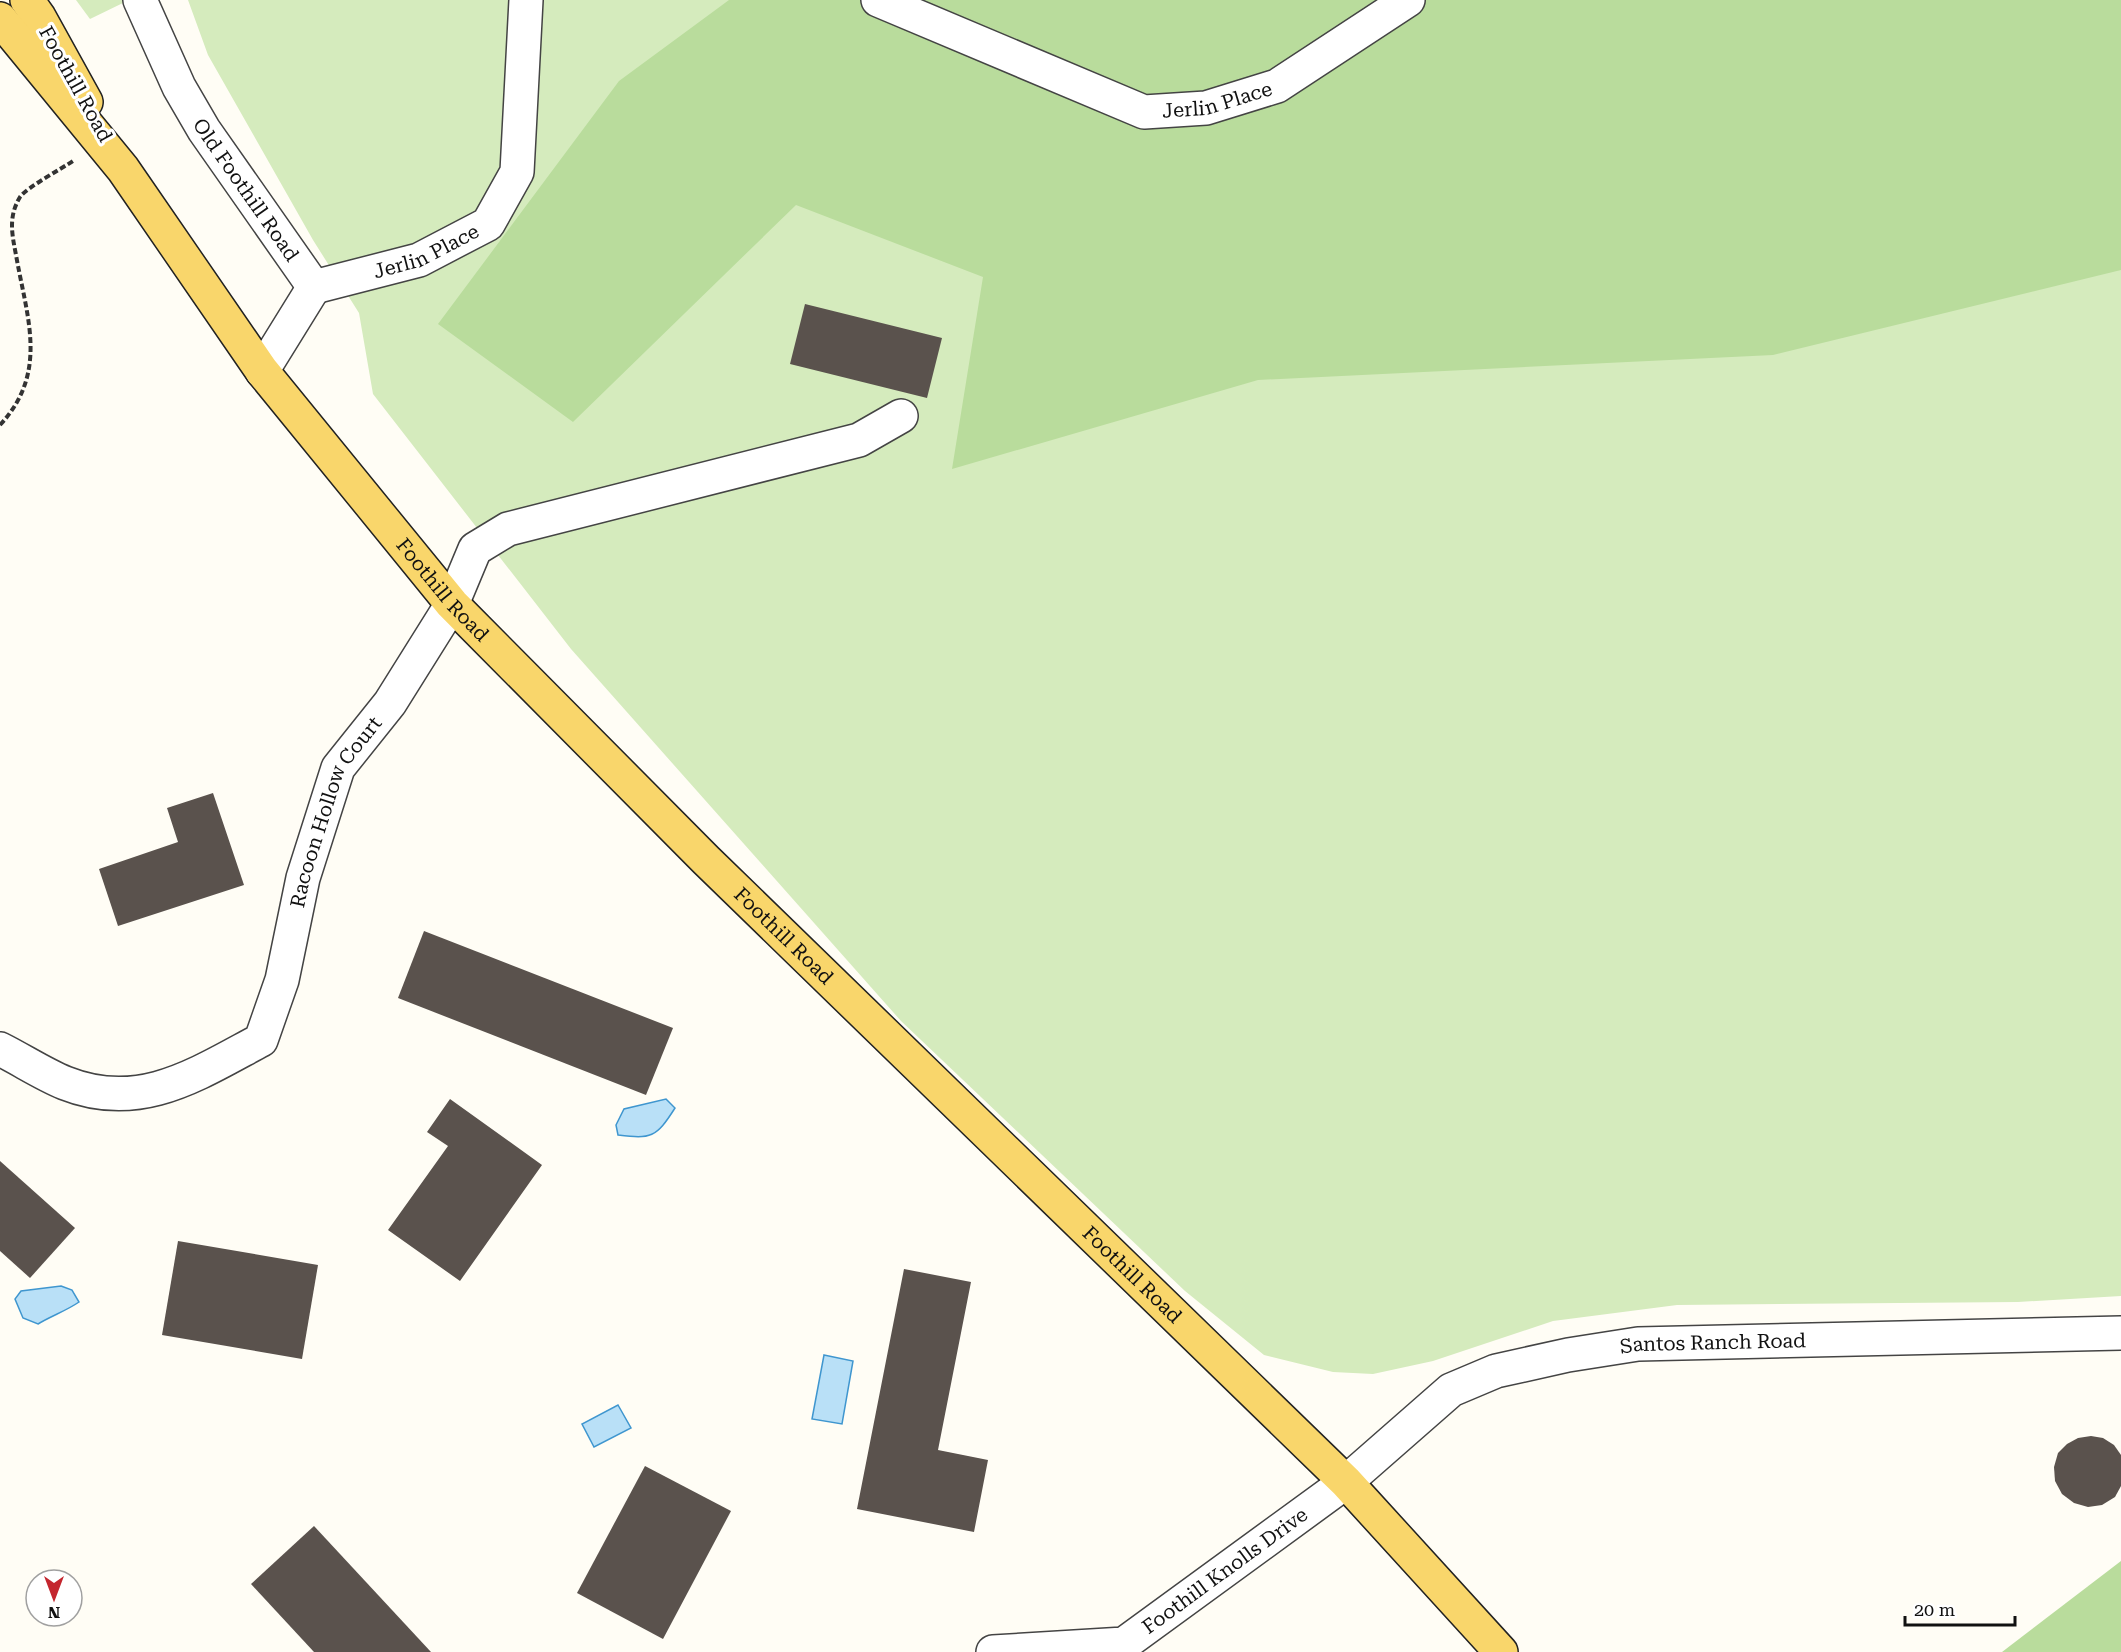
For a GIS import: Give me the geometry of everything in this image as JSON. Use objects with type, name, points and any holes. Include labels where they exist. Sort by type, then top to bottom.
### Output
[{"type":"main road","name":"Foothill Road","points":[[27,0],[39,17],[123,169],[262,371],[452,604],[706,860],[1346,1482],[1501,1652]]},
{"type":"main road","name":"Foothill Road","points":[[0,19],[123,169]]},
{"type":"street","name":"Old Foothill Road","points":[[140,0],[179,87],[204,130],[314,287]]},
{"type":"street","name":"Jerlin Place","points":[[314,287],[419,260],[488,224],[517,172],[526,0]]},
{"type":"street","name":"Jerlin Place","points":[[878,0],[1144,112],[1206,108],[1277,86],[1408,0]]},
{"type":"street","points":[[262,371],[314,287]]},
{"type":"street","name":"Racoon Hollow Court","points":[[0,1049],[65,1083],[87,1090],[115,1094],[145,1092],[174,1085],[261,1041],[282,980],[303,878],[338,768],[390,702],[452,604],[475,549],[508,529],[859,440],[901,416]]},
{"type":"street","name":"Santos Ranch Road","points":[[1346,1482],[1451,1390],[1496,1371],[1568,1355],[1638,1344],[2121,1332]]},
{"type":"street","name":"Foothill Knolls Drive","points":[[993,1652],[1124,1644],[1346,1482]]},
{"type":"path","points":[[0,425],[14,409],[26,384],[31,362],[30,335],[12,237],[11,214],[21,195],[101,143]]},
{"type":"green space","points":[[76,0],[124,0],[125,2],[90,19]]},
{"type":"green space","points":[[188,0],[2121,0],[2121,1296],[2018,1302],[1677,1305],[1553,1321],[1433,1361],[1373,1374],[1333,1372],[1264,1355],[1185,1291],[901,1021],[571,649],[373,394],[359,313],[313,240],[208,55]]},
{"type":"green space","points":[[729,0],[2121,0],[2121,270],[1773,355],[1258,380],[952,469],[983,277],[796,205],[573,422],[438,324],[619,81]]},
{"type":"green space","points":[[2121,1561],[2121,1652],[2002,1652]]},
{"type":"water","points":[[666,1099],[675,1108],[657,1131],[638,1137],[618,1135],[616,1125],[624,1109]]},
{"type":"water","points":[[61,1286],[72,1290],[79,1302],[38,1324],[23,1318],[15,1299],[21,1291]]},
{"type":"water","points":[[824,1355],[853,1361],[842,1424],[812,1419]]},
{"type":"water","points":[[618,1405],[631,1428],[594,1447],[582,1424]]},
{"type":"building","points":[[805,304],[942,338],[927,398],[790,364]]},
{"type":"building","points":[[213,793],[244,885],[118,926],[99,869],[178,842],[167,808]]},
{"type":"building","points":[[424,931],[673,1028],[646,1095],[398,998]]},
{"type":"building","points":[[450,1099],[542,1165],[460,1281],[388,1230],[448,1146],[427,1132]]},
{"type":"building","points":[[0,1161],[75,1228],[30,1278],[0,1251]]},
{"type":"building","points":[[178,1241],[318,1265],[302,1359],[162,1335]]},
{"type":"building","points":[[904,1269],[971,1282],[938,1450],[988,1460],[974,1532],[857,1509]]},
{"type":"building","points":[[2091,1436],[2103,1438],[2114,1445],[2121,1455],[2121,1486],[2115,1497],[2102,1505],[2088,1507],[2074,1503],[2062,1494],[2055,1481],[2054,1467],[2058,1453],[2067,1444],[2078,1438]]},
{"type":"building","points":[[645,1466],[731,1511],[663,1639],[577,1593]]},
{"type":"building","points":[[314,1526],[431,1652],[314,1652],[251,1584]]}]
